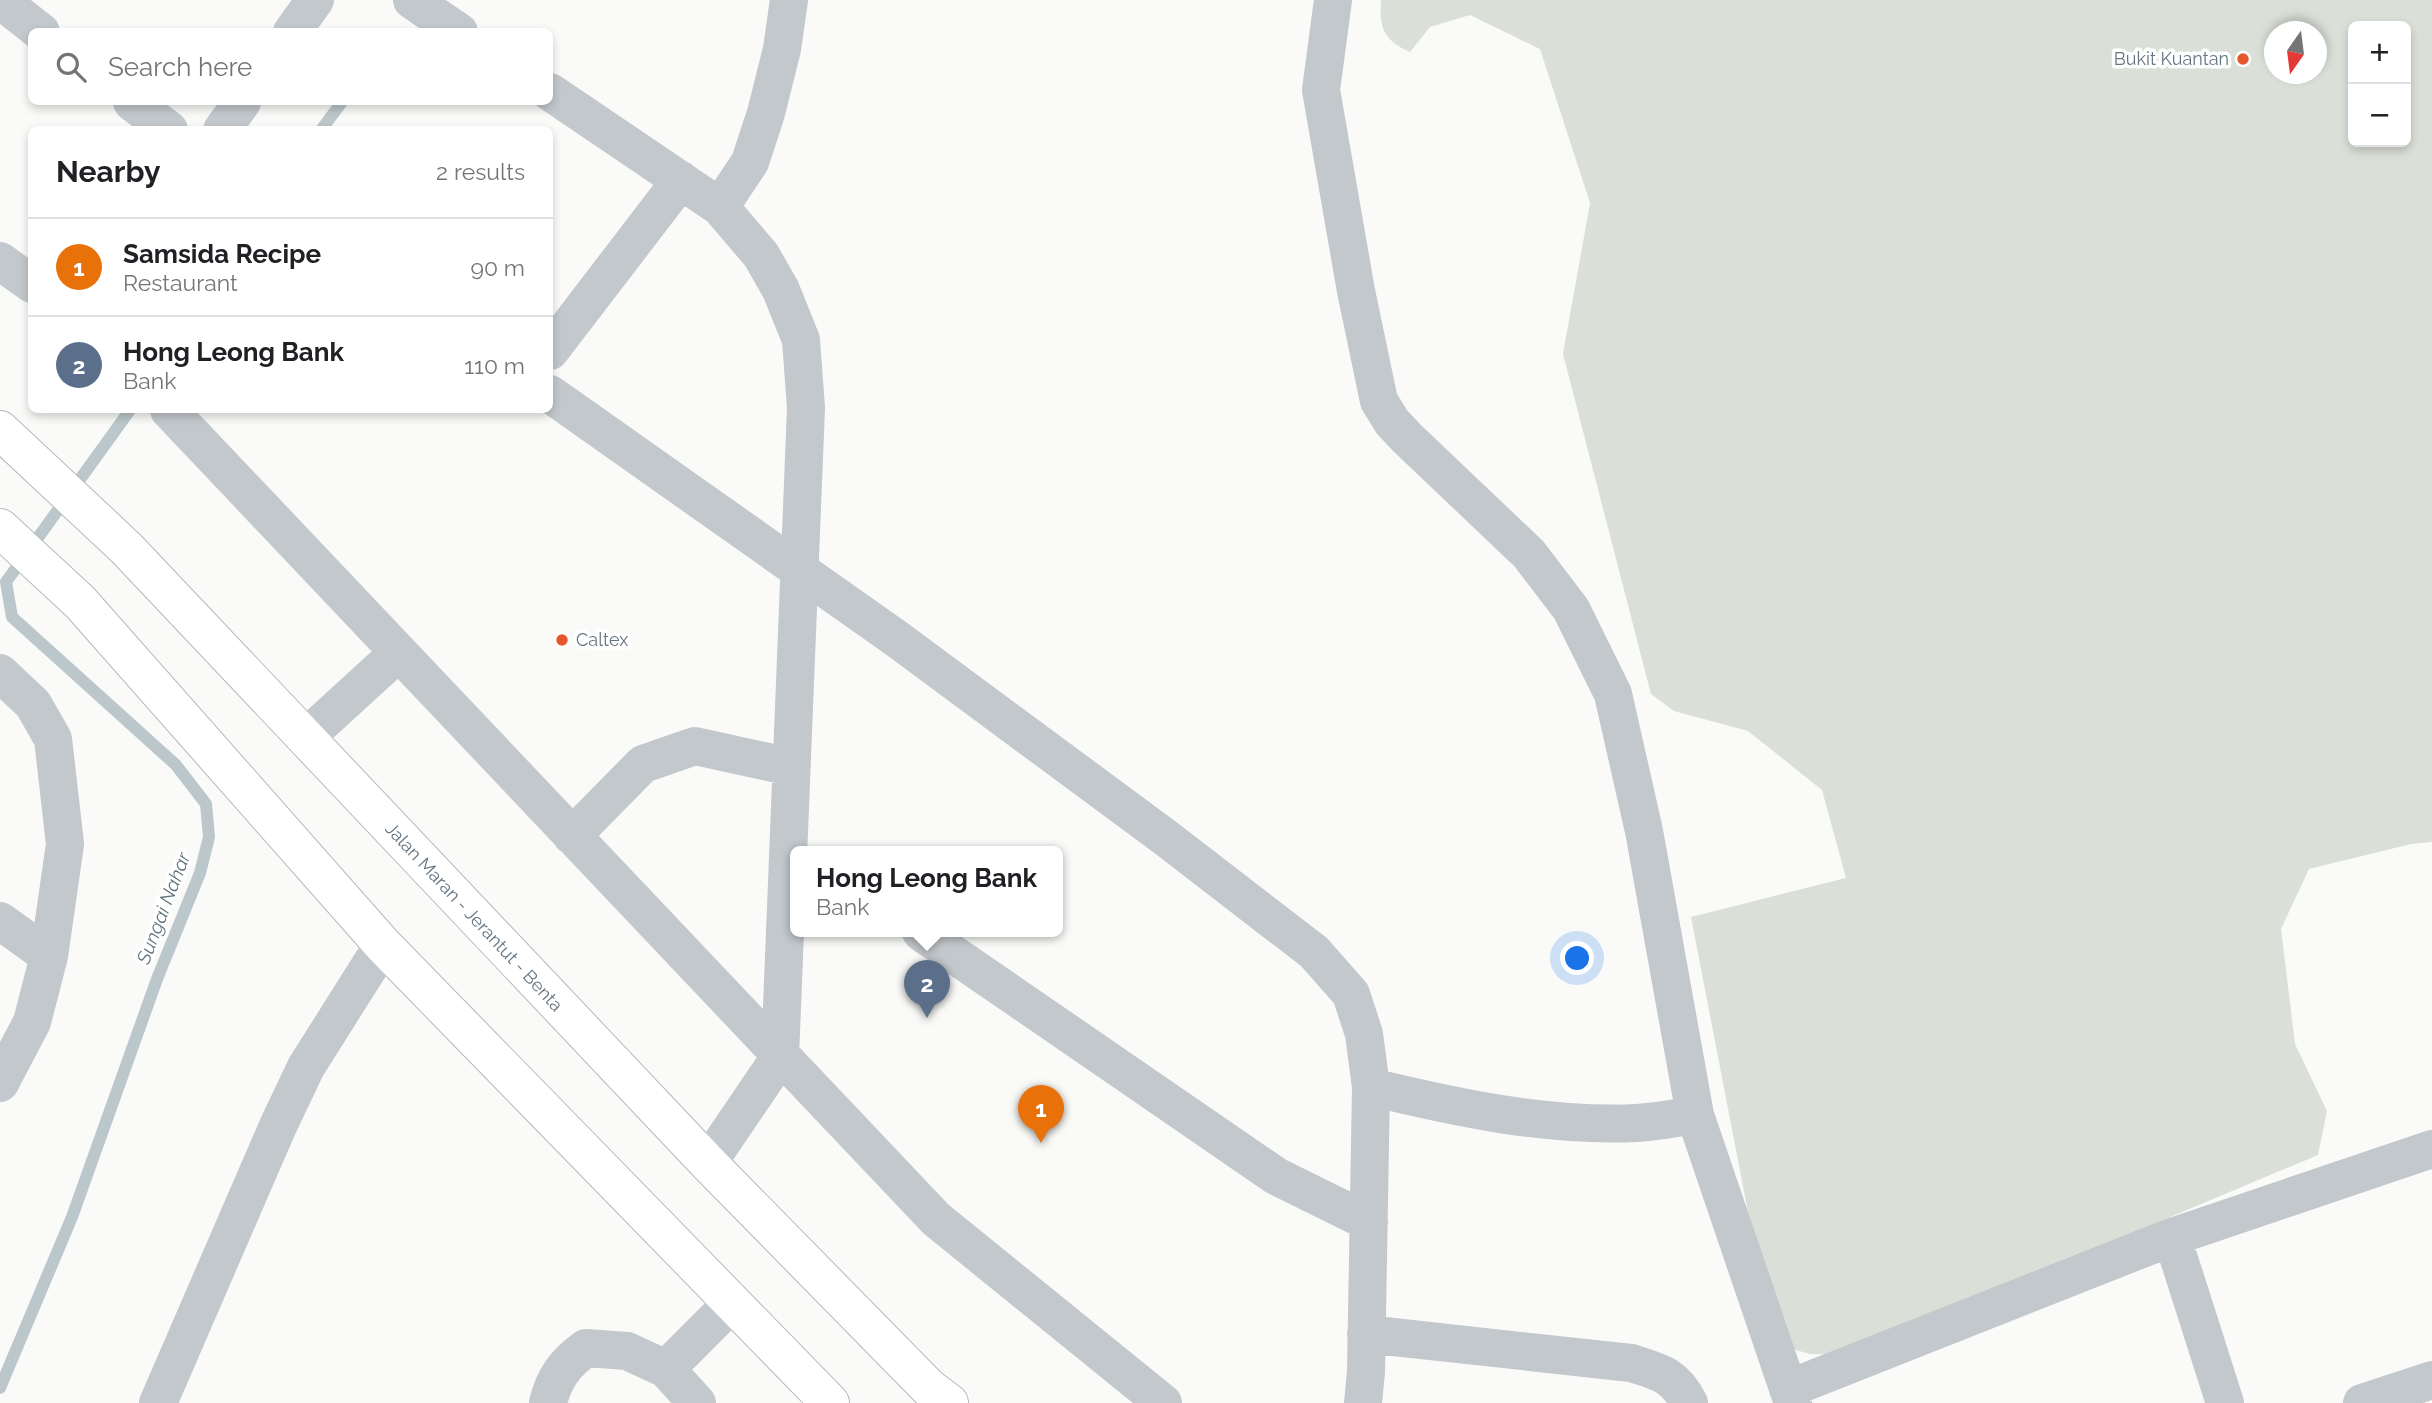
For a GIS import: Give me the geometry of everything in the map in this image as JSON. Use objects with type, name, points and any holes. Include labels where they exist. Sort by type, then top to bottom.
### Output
[{"type":"main road","name":"Jalan Maran - Jerantut - Benta","points":[[9,437],[126,548],[708,1163],[929,1388],[949,1403]]},
{"type":"main road","points":[[0,528],[80,602],[383,945],[831,1403]]},
{"type":"street","points":[[0,0],[36,28]]},
{"type":"street","points":[[295,28],[315,0]]},
{"type":"street","points":[[412,0],[452,28]]},
{"type":"street","points":[[720,207],[750,162],[782,49],[789,0]]},
{"type":"street","points":[[1333,0],[1321,90],[1356,291],[1379,401],[1391,422],[1529,554],[1571,609],[1613,694],[1644,831],[1695,1115],[1790,1396],[2172,1237],[2432,1149]]},
{"type":"street","points":[[553,95],[720,207],[761,256],[781,290],[801,340],[806,408],[791,767],[792,846]]},
{"type":"street","points":[[136,105],[164,126]]},
{"type":"street","points":[[225,126],[240,105]]},
{"type":"street","points":[[553,347],[681,180]]},
{"type":"street","points":[[0,261],[28,281]]},
{"type":"street","points":[[553,396],[908,647],[1166,838],[1314,953],[1351,994],[1364,1034],[1371,1087],[1363,1403]]},
{"type":"street","points":[[172,413],[936,1219],[1163,1403]]},
{"type":"street","points":[[305,738],[398,653]]},
{"type":"street","points":[[0,673],[33,704],[53,739],[65,844],[49,956],[32,1022],[0,1083]]},
{"type":"street","points":[[572,836],[643,764],[695,746],[791,767]]},
{"type":"street","points":[[708,1163],[780,1057],[790,890]]},
{"type":"street","points":[[0,922],[49,956]]},
{"type":"street","points":[[928,937],[1276,1176],[1369,1222]]},
{"type":"street","points":[[159,1403],[300,1079],[383,945]]},
{"type":"street","points":[[1371,1087],[1452,1106],[1555,1121],[1637,1123],[1695,1115]]},
{"type":"street","points":[[2172,1237],[2225,1403]]},
{"type":"street","points":[[666,1369],[732,1303]]},
{"type":"street","points":[[1366,1334],[1631,1363],[1662,1373],[1682,1387],[1689,1403]]},
{"type":"street","points":[[548,1403],[552,1384],[568,1361],[586,1348],[627,1351],[666,1369],[697,1403]]},
{"type":"street","points":[[2362,1403],[2413,1391]]},
{"type":"shaded area","points":[[1381,0],[2432,0],[2432,842],[2411,844],[2309,869],[2281,929],[2295,1044],[2327,1111],[2318,1155],[1842,1355],[1810,1354],[1782,1346],[1770,1326],[1691,917],[1846,878],[1822,790],[1748,731],[1674,711],[1651,694],[1563,354],[1590,203],[1540,49],[1470,15],[1430,27],[1410,52],[1389,38],[1381,19]]},
{"type":"waterway","name":"Sungai Nahar","points":[[324,126],[340,105]]},
{"type":"waterway","name":"Sungai Nahar","points":[[0,1388],[72,1217],[157,979],[200,873],[209,837],[206,804],[176,765],[12,617],[6,582],[128,413]]},
{"type":"place","name":"Bukit Kuantan","points":[[2243,59]]},
{"type":"place","name":"Caltex","points":[[562,640]]},
{"type":"place","name":"Hong Leong Bank","points":[[927,1018]]},
{"type":"place","name":"Samsida Recipe","points":[[1041,1143]]}]
